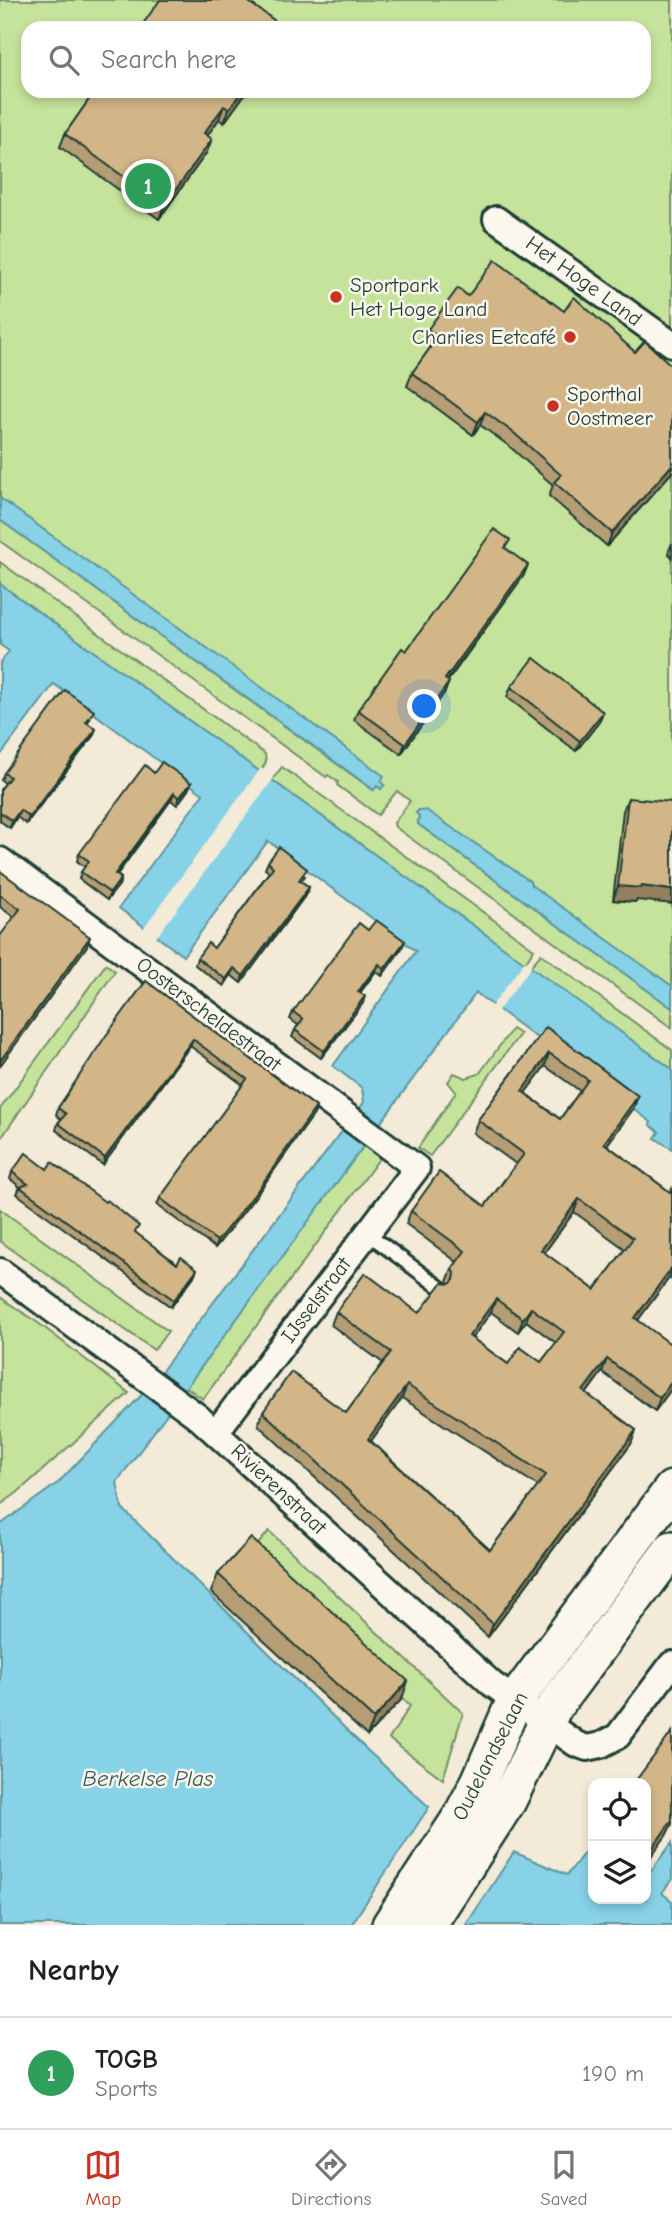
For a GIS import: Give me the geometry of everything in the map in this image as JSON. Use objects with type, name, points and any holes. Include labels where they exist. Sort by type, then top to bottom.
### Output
[{"type":"street","name":"Het Hoge Land","points":[[496,219],[672,345]]},
{"type":"street","name":"Oosterscheldestraat","points":[[0,860],[417,1168]]},
{"type":"street","name":"IJsselstraat","points":[[216,1432],[417,1168]]},
{"type":"street","name":"Rivierenstraat","points":[[0,1270],[216,1432],[514,1702],[545,1723]]},
{"type":"street","name":"Oudelandselaan","points":[[390,1925],[460,1818],[514,1702],[672,1489]]},
{"type":"street","name":"Oudelandselaan","points":[[428,1925],[508,1801],[554,1707],[672,1549]]},
{"type":"street","name":"Oudelandselaan","points":[[545,1723],[576,1744],[587,1748],[601,1745],[618,1737],[672,1664]]},
{"type":"lane","points":[[367,1233],[442,1289]]},
{"type":"green space","name":"Sportpark Het Hoge Land","points":[[0,0],[672,0],[672,991],[419,810],[416,813],[419,815],[418,824],[672,1008],[672,1028],[395,827],[394,823],[410,801],[397,791],[378,815],[337,785],[338,782],[328,775],[326,777],[0,541],[0,520],[373,790],[384,785],[0,503]]},
{"type":"green space","points":[[0,562],[265,754],[266,762],[260,772],[0,584]]},
{"type":"green space","points":[[282,767],[534,949],[524,964],[272,780]]},
{"type":"green space","points":[[541,954],[672,1050],[672,1069],[529,968]]},
{"type":"green space","points":[[106,964],[115,971],[0,1140],[0,1109]]},
{"type":"green space","points":[[512,1029],[520,1034],[430,1156],[418,1148],[456,1092],[448,1082],[454,1073],[466,1078],[479,1074]]},
{"type":"green space","points":[[363,1145],[381,1156],[203,1399],[186,1387]]},
{"type":"green space","points":[[0,1209],[168,1331],[154,1350],[0,1241]]},
{"type":"green space","points":[[0,1297],[129,1393],[0,1505]]},
{"type":"green space","points":[[269,1531],[463,1713],[443,1779],[389,1739],[410,1706],[251,1553]]},
{"type":"water","points":[[0,498],[384,776],[381,789],[377,786],[374,790],[0,520]]},
{"type":"water","name":"Berkelse Plas","points":[[0,584],[672,1069],[672,1149],[655,1138],[659,1132],[650,1125],[651,1122],[476,993],[117,1482],[122,1508],[367,1750],[429,1807],[351,1925],[0,1925],[0,1525],[59,1482],[152,1384],[364,1102],[362,1088],[333,1066],[416,951],[268,841],[183,956],[119,908],[203,794],[54,684],[0,756],[0,663],[9,651],[0,645]]},
{"type":"water","points":[[426,810],[530,881],[531,885],[672,986],[672,1008],[418,824],[419,816],[416,813]]},
{"type":"water","points":[[672,1843],[672,1879],[662,1893],[672,1901],[672,1925],[466,1925],[514,1852],[567,1875],[584,1853],[588,1856],[588,1904],[651,1904],[651,1870]]},
{"type":"pier","points":[[261,768],[274,778],[155,939],[142,930]]},
{"type":"pier","points":[[525,961],[532,966],[497,1012],[491,1007]]},
{"type":"building","points":[[160,0],[246,0],[275,21],[145,21]]},
{"type":"building","points":[[90,98],[237,98],[229,109],[224,106],[204,133],[212,139],[164,206],[65,134]]},
{"type":"building","name":"Sporthal Oostmeer","points":[[495,260],[564,311],[574,297],[635,352],[645,341],[672,366],[672,465],[612,533],[554,482],[561,475],[514,433],[485,412],[478,422],[412,373],[438,337],[428,329],[458,288],[468,296]]},
{"type":"building","points":[[494,529],[510,540],[505,548],[528,565],[445,679],[449,682],[405,744],[358,710],[402,648],[406,651]]},
{"type":"building","points":[[534,658],[603,712],[580,741],[511,687]]},
{"type":"building","points":[[65,690],[94,711],[86,722],[96,729],[29,817],[20,810],[12,821],[0,812],[0,790],[10,777],[4,773]]},
{"type":"building","points":[[162,762],[191,783],[179,798],[174,793],[115,874],[121,878],[110,893],[81,872],[89,861],[79,854],[145,765],[154,773]]},
{"type":"building","points":[[628,798],[672,802],[672,890],[618,886]]},
{"type":"building","points":[[279,847],[307,869],[299,880],[309,887],[243,976],[234,968],[226,979],[197,958],[208,943],[214,948],[273,867],[268,862]]},
{"type":"building","points":[[0,871],[90,937],[0,1061],[0,936],[20,909],[0,895]]},
{"type":"building","points":[[376,920],[405,941],[384,969],[379,964],[368,978],[358,992],[365,996],[324,1051],[295,1030],[303,1019],[293,1012],[359,923],[368,930]]},
{"type":"building","points":[[146,981],[316,1107],[257,1191],[217,1241],[160,1198],[247,1079],[193,1039],[105,1158],[58,1123],[66,1114],[58,1108]]},
{"type":"building","points":[[546,1027],[638,1096],[604,1143],[670,1192],[672,1189],[672,1267],[635,1318],[672,1345],[672,1381],[660,1398],[607,1359],[583,1391],[636,1430],[493,1624],[263,1412],[291,1372],[346,1413],[391,1352],[336,1312],[365,1273],[419,1313],[442,1283],[450,1284],[454,1280],[455,1273],[452,1269],[465,1251],[411,1211],[439,1172],[485,1206],[524,1154],[478,1120]],"holes":[[[549,1053],[588,1080],[560,1119],[522,1091]],[[579,1199],[633,1238],[595,1290],[541,1250]],[[496,1299],[523,1319],[531,1308],[564,1332],[541,1362],[520,1347],[508,1364],[469,1336]],[[407,1385],[546,1475],[490,1550],[368,1439]]]},
{"type":"building","points":[[26,1153],[47,1169],[52,1162],[139,1226],[135,1232],[177,1264],[181,1257],[197,1269],[174,1300],[20,1187],[28,1184],[12,1172]]},
{"type":"building","points":[[251,1538],[408,1681],[374,1719],[218,1574]]},
{"type":"building","points":[[672,1732],[672,1820],[651,1850],[651,1778],[638,1778]]},
{"type":"place","name":"TOGB","points":[[148,186]]},
{"type":"place","name":"Sportpark Het Hoge Land","points":[[336,297]]},
{"type":"place","name":"Charlies Eetcafé","points":[[570,337]]},
{"type":"place","name":"Sporthal Oostmeer","points":[[553,406]]}]
